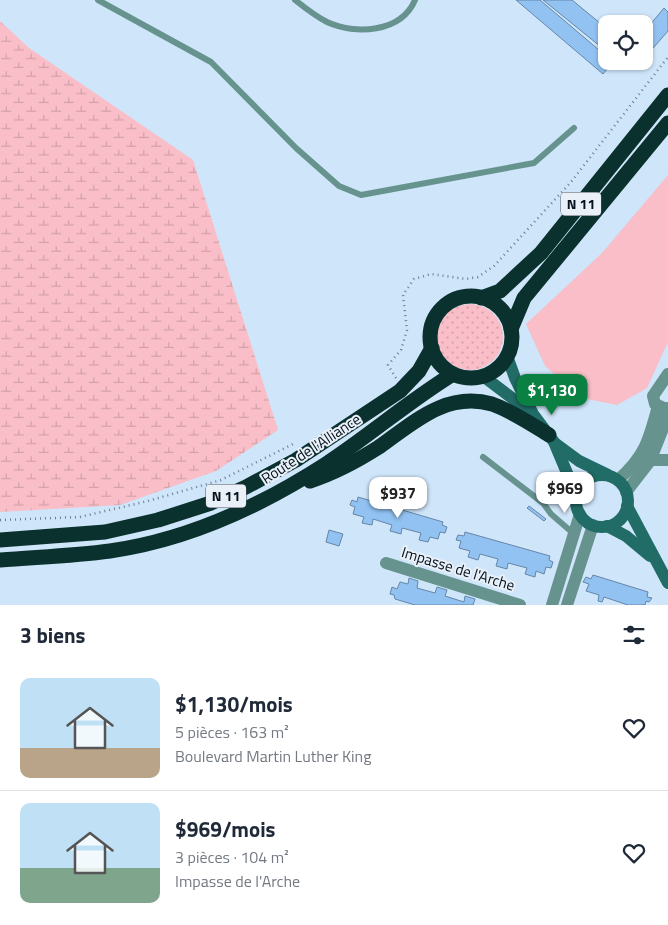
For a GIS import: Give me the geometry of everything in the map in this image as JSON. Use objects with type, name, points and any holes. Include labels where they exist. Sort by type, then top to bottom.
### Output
[{"type":"highway","name":"N 11","points":[[481,298],[500,291],[541,252],[668,95]]},
{"type":"highway","name":"N 11","points":[[511,329],[524,298],[668,123]]},
{"type":"highway","points":[[464,297],[481,298],[494,304],[502,311],[511,329],[511,344],[507,356],[500,366],[483,376],[473,378],[454,374],[438,361],[432,348],[430,332],[438,313],[454,300],[464,297]]},
{"type":"highway","name":"Route de l'Alliance","points":[[0,540],[105,532],[158,520],[211,503],[246,487],[296,460],[400,391],[420,371],[432,348]]},
{"type":"highway","name":"Route de l'Alliance","points":[[0,560],[111,550],[155,541],[226,518],[285,489],[327,463],[433,386],[454,374]]},
{"type":"highway","points":[[285,489],[315,480],[344,468],[425,414],[441,406],[456,402],[481,402],[501,408],[551,438]]},
{"type":"main road","points":[[507,356],[515,378],[533,414],[551,438],[570,480],[580,514],[593,525],[607,526],[622,518],[627,506]]},
{"type":"main road","points":[[483,376],[533,414]]},
{"type":"main road","points":[[551,438],[579,461],[614,478],[626,492],[627,506],[668,583]]},
{"type":"main road","points":[[576,500],[580,487],[593,476],[601,475],[614,478]]},
{"type":"main road","points":[[607,526],[626,536],[658,563]]},
{"type":"street","points":[[626,492],[662,431],[665,407],[654,401],[653,396],[663,388],[668,374]]},
{"type":"street","points":[[614,478],[644,460],[668,460]]},
{"type":"street","points":[[552,605],[580,514]]},
{"type":"street","points":[[567,605],[593,525]]},
{"type":"street","points":[[573,537],[586,548]]},
{"type":"street","name":"Impasse de l'Arche","points":[[386,563],[520,605]]},
{"type":"lane","points":[[98,0],[211,62],[296,148],[339,186],[362,195],[534,163],[574,128]]},
{"type":"lane","points":[[295,0],[327,22],[342,27],[361,29],[379,28],[394,23],[406,14],[415,0]]},
{"type":"lane","points":[[483,457],[543,503],[573,537]]},
{"type":"path","points":[[396,379],[388,365],[401,350],[407,330],[403,295],[414,279],[431,274],[466,280],[478,277],[494,266],[571,182],[668,57]]},
{"type":"path","points":[[0,520],[80,517],[148,501],[221,480],[296,443]]},
{"type":"green space","points":[[0,21],[29,48],[193,160],[278,430],[216,471],[120,505],[0,512]]},
{"type":"green space","points":[[668,175],[668,342],[647,388],[617,405],[582,398],[545,366],[526,324],[602,253]]},
{"type":"green space","points":[[470,304],[483,307],[493,314],[500,324],[503,337],[500,350],[493,360],[483,367],[470,370],[457,367],[447,360],[440,350],[437,337],[440,324],[447,314],[457,307]]},
{"type":"building","points":[[516,0],[540,0],[598,49],[598,70]]},
{"type":"building","points":[[543,0],[572,0],[598,21],[598,45]]},
{"type":"building","points":[[664,8],[668,12],[668,31],[653,48],[653,21]]},
{"type":"building","points":[[598,70],[606,70],[603,74]]},
{"type":"building","points":[[358,497],[443,522],[442,525],[447,527],[445,533],[440,532],[438,539],[430,537],[428,542],[419,540],[421,533],[402,528],[401,534],[390,531],[392,525],[373,519],[372,525],[362,523],[364,517],[353,514],[355,507],[350,505],[352,500],[357,502]]},
{"type":"building","points":[[529,506],[546,519],[544,521],[527,508]]},
{"type":"building","points":[[329,530],[343,534],[339,546],[326,542]]},
{"type":"building","points":[[465,532],[550,556],[549,560],[553,562],[551,568],[546,567],[544,574],[536,571],[535,577],[525,574],[527,568],[508,563],[507,569],[496,566],[498,559],[480,554],[478,560],[468,557],[470,551],[459,548],[461,541],[456,540],[458,535],[464,536]]},
{"type":"building","points":[[593,575],[648,592],[647,597],[652,598],[649,602],[646,601],[645,605],[628,605],[604,597],[602,602],[598,601],[599,595],[586,591],[589,584],[583,582],[586,577],[591,579]]},
{"type":"building","points":[[409,578],[418,581],[417,588],[435,593],[437,587],[447,590],[445,596],[464,602],[465,596],[475,599],[473,605],[415,605],[395,599],[394,595],[390,594],[392,587],[397,589],[400,582],[408,584]]}]
